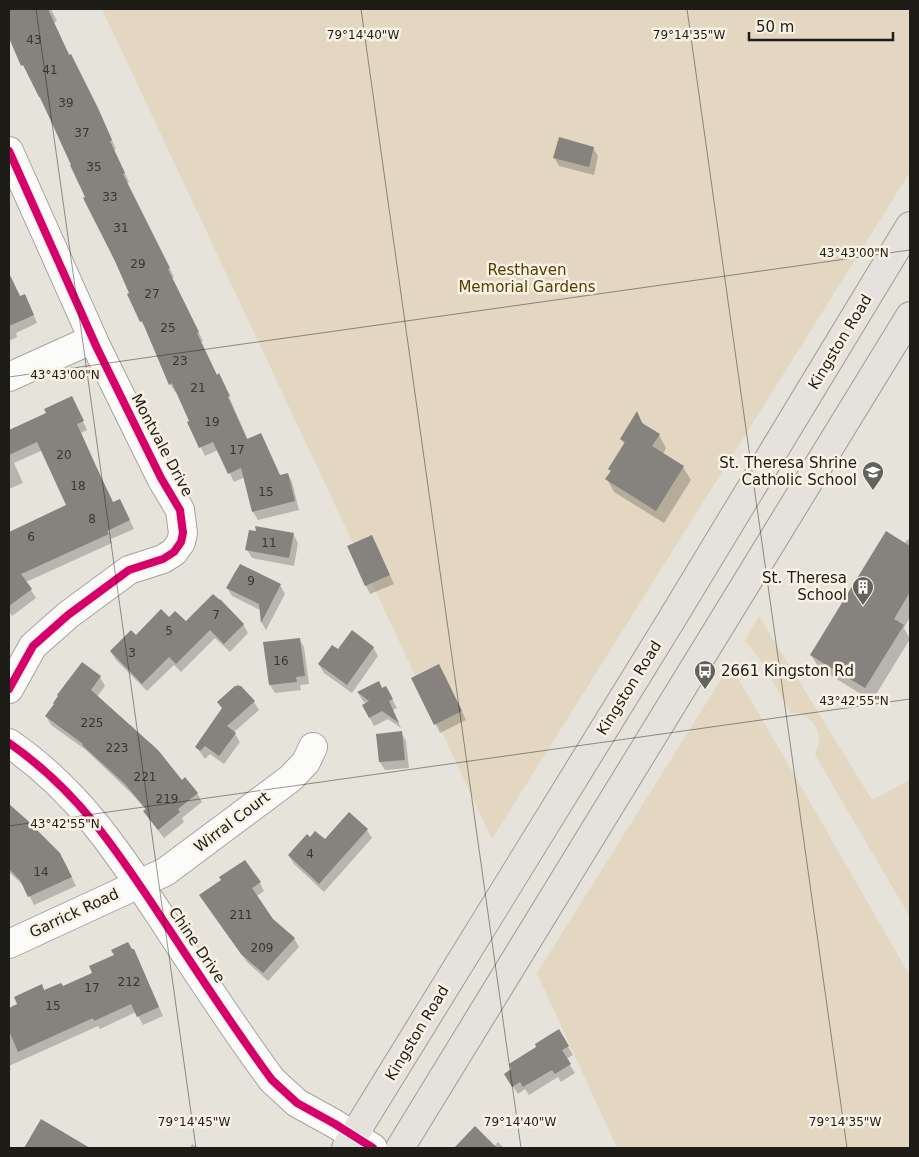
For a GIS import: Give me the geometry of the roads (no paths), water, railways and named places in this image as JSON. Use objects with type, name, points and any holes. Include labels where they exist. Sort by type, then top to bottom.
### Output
[{"type":"main road","name":"Kingston Road","points":[[358,1144],[670,622],[910,226]]},
{"type":"main road","points":[[400,1148],[910,316]]},
{"type":"street","name":"Montvale Drive","points":[[9,151],[93,339],[161,478],[180,510],[183,533],[181,542],[174,552],[163,559],[129,570],[68,615],[33,646],[21,664],[9,689]]},
{"type":"street","points":[[9,377],[93,339]]},
{"type":"street","name":"Chine Drive","points":[[9,743],[27,756],[69,793],[106,835],[272,1080],[297,1103],[358,1144]]},
{"type":"street","name":"Wirral Court","points":[[139,883],[165,872],[291,778],[306,762],[313,747]]},
{"type":"street","name":"Garrick Road","points":[[9,944],[139,883]]},
{"type":"place","name":"St. Theresa Shrine Catholic School","points":[[873,491]]},
{"type":"place","name":"St. Theresa School","points":[[863,606]]},
{"type":"place","name":"2661 Kingston Rd","points":[[705,690]]},
{"type":"park label","name":"Resthaven Memorial Gardens","points":[[527,278]]}]
